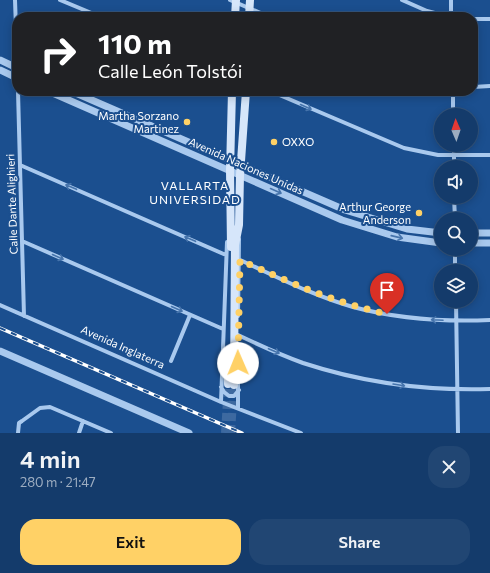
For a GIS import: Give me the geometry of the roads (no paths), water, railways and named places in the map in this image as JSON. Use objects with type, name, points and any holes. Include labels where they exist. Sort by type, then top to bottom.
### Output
[{"type":"main road","points":[[234,1],[235,12]]},
{"type":"main road","points":[[230,387],[230,171],[232,96]]},
{"type":"main road","points":[[230,387],[235,245],[239,225],[240,175],[246,96]]},
{"type":"street","points":[[15,0],[15,12]]},
{"type":"street","points":[[60,0],[88,12]]},
{"type":"street","points":[[402,0],[431,12]]},
{"type":"street","points":[[451,0],[451,12]]},
{"type":"street","points":[[234,1],[250,8]]},
{"type":"street","points":[[478,19],[490,19]]},
{"type":"street","points":[[0,60],[12,66]]},
{"type":"street","points":[[0,70],[12,76]]},
{"type":"street","points":[[478,87],[490,86]]},
{"type":"street","name":"Calle Dante Alighieri","points":[[18,96],[24,316]]},
{"type":"street","name":"Avenida Naciones Unidas","points":[[59,96],[230,171],[366,228],[417,241],[434,242]]},
{"type":"street","name":"Avenida Naciones Unidas","points":[[83,96],[345,210],[407,229],[434,232]]},
{"type":"street","points":[[281,96],[388,143],[422,152],[454,156],[490,155]]},
{"type":"street","points":[[453,96],[453,108]]},
{"type":"street","points":[[454,152],[454,160]]},
{"type":"street","points":[[20,165],[226,255]]},
{"type":"street","points":[[230,217],[226,255],[223,329],[230,387],[238,408]]},
{"type":"street","points":[[221,402],[230,387],[238,335],[240,260],[239,225]]},
{"type":"street","points":[[478,233],[490,233]]},
{"type":"street","points":[[22,241],[223,329]]},
{"type":"street","points":[[478,243],[490,243]]},
{"type":"street","points":[[240,260],[316,294],[353,307],[418,319],[456,321],[490,320]]},
{"type":"street","name":"Avenida Inglaterra","points":[[0,305],[221,402],[301,433]]},
{"type":"street","points":[[456,308],[458,433]]},
{"type":"street","points":[[171,361],[190,315]]},
{"type":"street","points":[[238,335],[303,363],[347,375],[410,387],[457,390],[490,389]]},
{"type":"street","points":[[0,351],[189,433]]},
{"type":"street","points":[[18,433],[19,423],[45,406],[111,433]]},
{"type":"street","points":[[79,433],[83,421]]},
{"type":"tunnel","points":[[225,433],[228,384]]},
{"type":"tunnel","points":[[231,433],[234,385]]},
{"type":"railway","points":[[0,328],[242,433]]},
{"type":"place","name":"Martha Sorzano Martinez","points":[[187,122]]},
{"type":"place","name":"OXXO","points":[[274,142]]},
{"type":"place","name":"Arthur George Anderson","points":[[419,213]]},
{"type":"district","name":"VALLARTA UNIVERSIDAD","points":[[195,193]]}]
